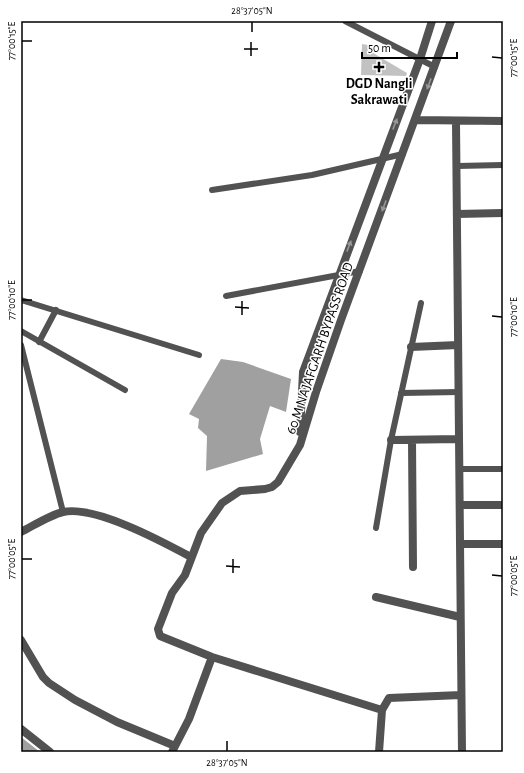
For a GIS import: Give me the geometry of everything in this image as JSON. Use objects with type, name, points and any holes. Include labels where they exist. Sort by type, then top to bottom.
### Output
[{"type":"street","name":"60 M NAJAFGARH BYPASS ROAD","points":[[300,444],[302,372],[420,59],[432,21]]},
{"type":"street","name":"60 M NAJAFGARH BYPASS ROAD","points":[[300,444],[316,392],[451,21]]},
{"type":"street","points":[[416,120],[456,122],[503,121]]},
{"type":"street","points":[[456,122],[462,752]]},
{"type":"street","points":[[457,214],[503,213]]},
{"type":"street","points":[[411,347],[458,345]]},
{"type":"street","points":[[391,440],[459,439]]},
{"type":"street","points":[[412,440],[413,568]]},
{"type":"street","points":[[300,444],[278,482],[272,487],[240,491],[222,503],[201,533],[185,575],[170,599],[158,629],[158,634],[212,656],[382,710]]},
{"type":"street","points":[[460,505],[503,505]]},
{"type":"street","points":[[21,532],[63,512],[79,512],[99,516],[129,526],[155,537],[191,558]]},
{"type":"street","points":[[460,544],[503,544]]},
{"type":"street","points":[[376,597],[460,617]]},
{"type":"street","points":[[21,640],[43,677],[49,683],[82,704],[173,749],[189,719],[212,656]]},
{"type":"street","points":[[379,752],[382,710],[389,698],[461,695]]},
{"type":"street","points":[[21,729],[50,752]]},
{"type":"lane","points":[[345,21],[435,67]]},
{"type":"lane","points":[[212,190],[312,175],[403,154]]},
{"type":"lane","points":[[457,166],[503,165]]},
{"type":"lane","points":[[226,296],[360,271]]},
{"type":"lane","points":[[21,300],[199,355]]},
{"type":"lane","points":[[376,528],[391,440],[421,303]]},
{"type":"lane","points":[[39,342],[56,310]]},
{"type":"lane","points":[[21,332],[125,390]]},
{"type":"lane","points":[[21,345],[63,512]]},
{"type":"lane","points":[[401,393],[459,392]]},
{"type":"lane","points":[[459,469],[503,469]]},
{"type":"shaded area","points":[[221,359],[243,362],[291,379],[286,412],[270,406],[260,439],[263,454],[206,471],[207,436],[198,428],[199,419],[189,414]]},
{"type":"shaded area","points":[[21,737],[40,752],[21,752]]},
{"type":"building","points":[[362,44],[368,45],[368,50],[407,73],[406,76],[361,75]]},
{"type":"place","name":"DGD Nangli Sakrawati","points":[[379,67]]}]
